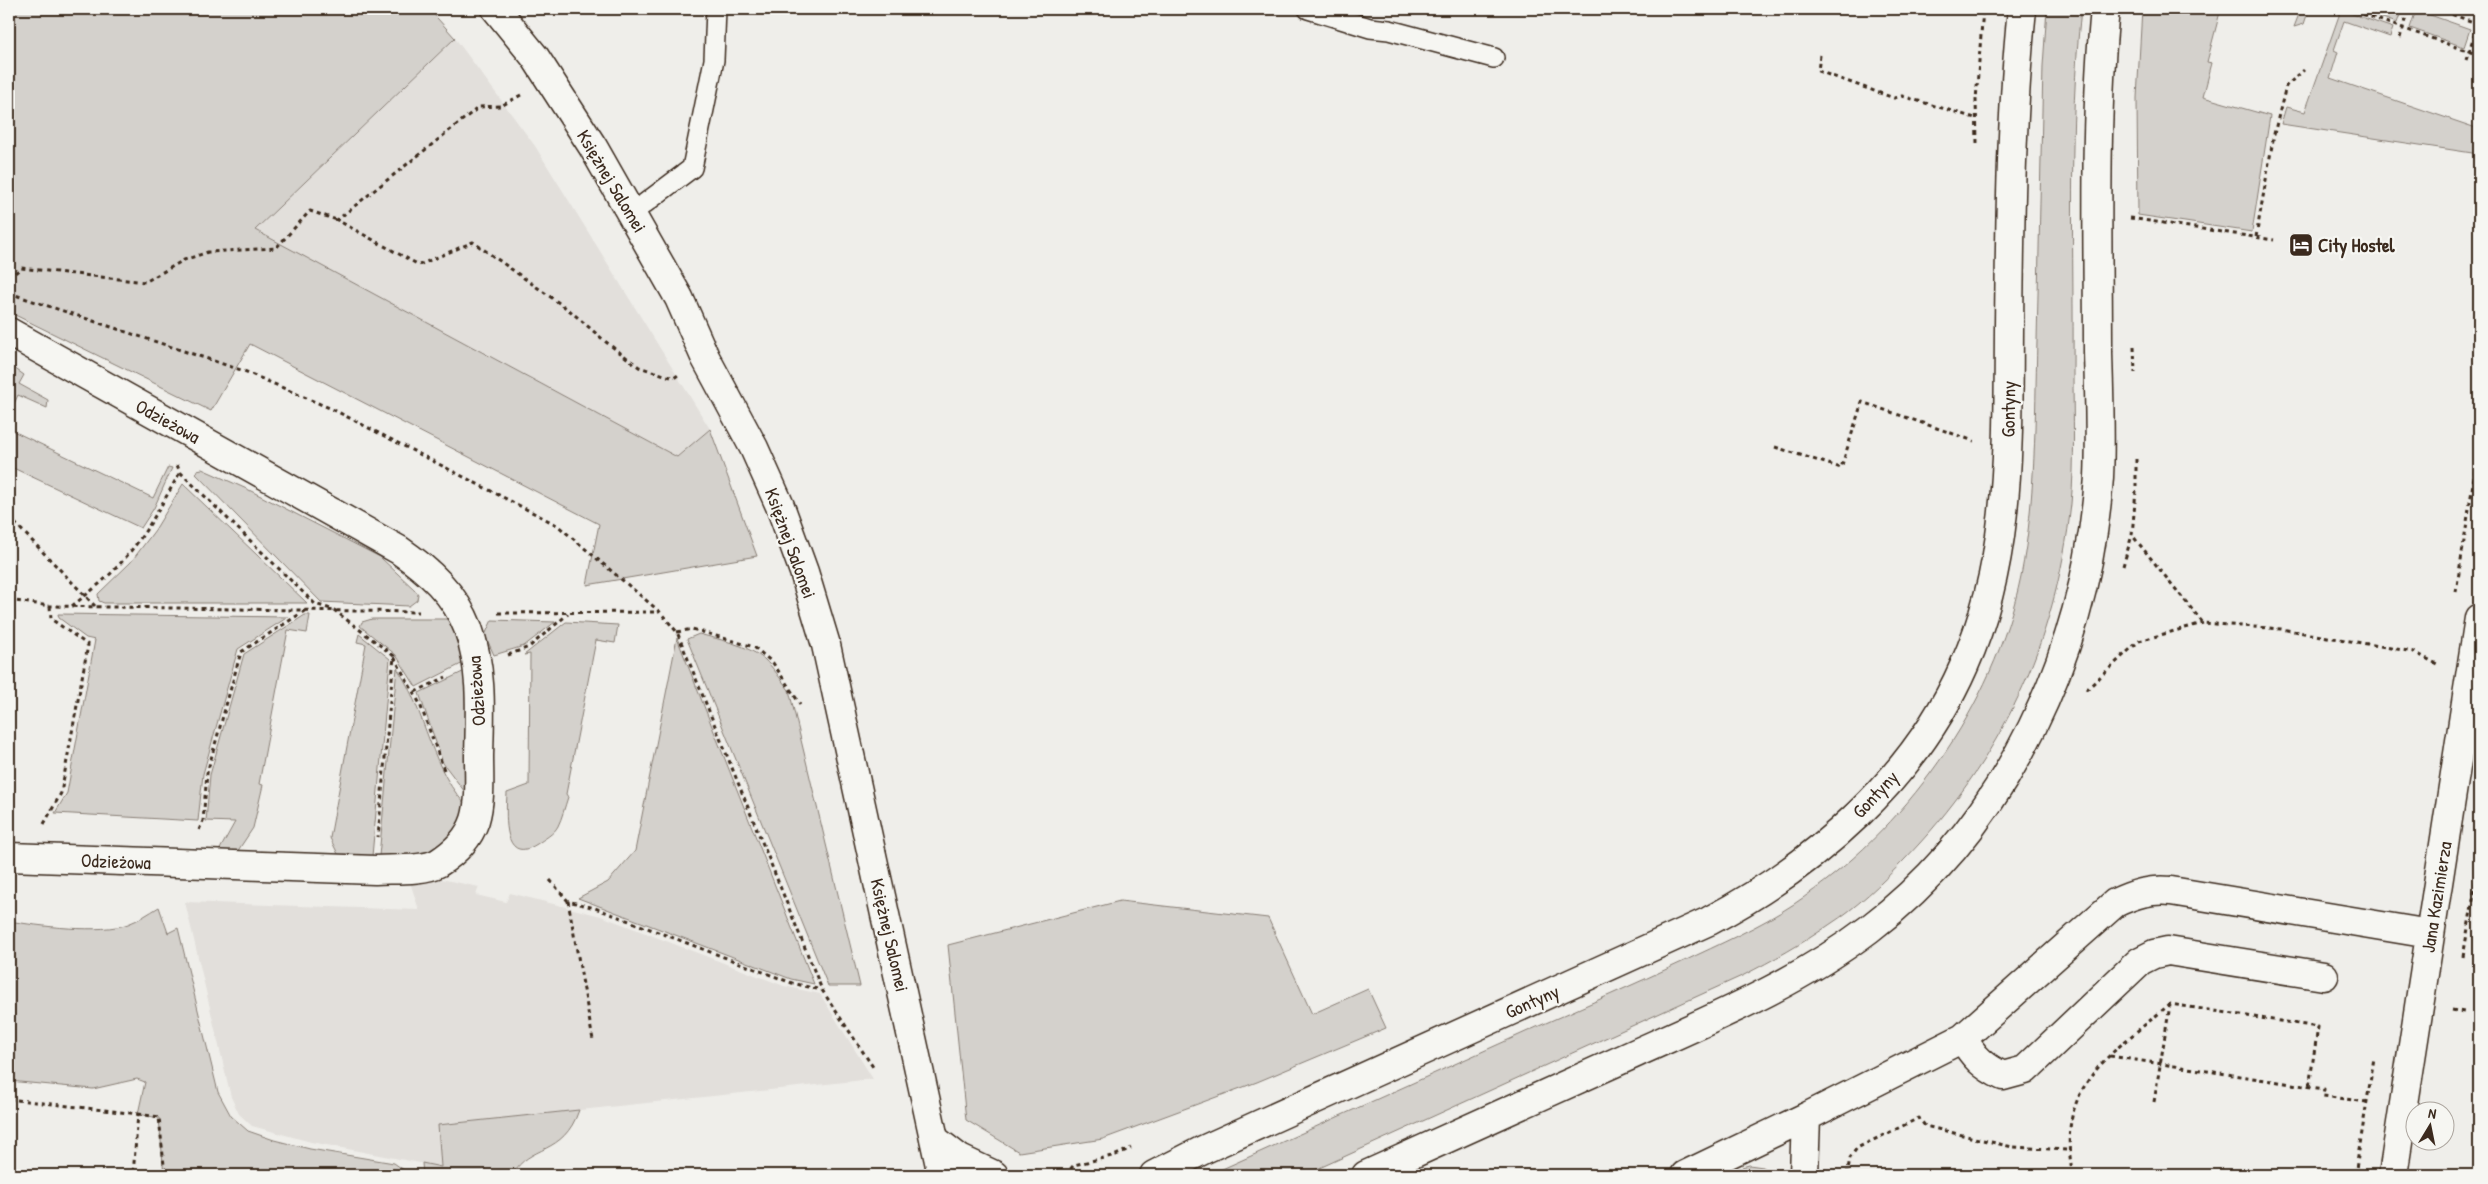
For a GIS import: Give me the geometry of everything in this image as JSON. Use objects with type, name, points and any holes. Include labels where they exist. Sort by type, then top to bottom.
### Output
[{"type":"street","name":"Księżnej Salomei","points":[[496,9],[536,57],[632,213],[678,298],[705,357],[754,448],[780,506],[804,572],[826,645],[942,1175]]},
{"type":"street","name":"Gontyny","points":[[1154,1175],[1205,1149],[1739,906],[1790,872],[1841,830],[1864,808],[1909,756],[1947,700],[1964,666],[1985,608],[2003,522],[2007,464],[2011,132],[2022,9]]},
{"type":"street","points":[[1366,1175],[1744,1004],[1808,970],[1871,928],[1919,885],[1966,832],[2007,772],[2022,748],[2045,702],[2065,650],[2086,578],[2096,508],[2100,440],[2100,75],[2105,9]]},
{"type":"street","name":"Odzieżowa","points":[[9,332],[399,550],[428,570],[452,599],[468,628],[476,661],[480,698],[479,801],[474,820],[466,838],[437,864],[415,868],[375,870],[17,857]]},
{"type":"street","name":"Jana Kazimierza","points":[[2393,1175],[2479,618]]},
{"type":"street","points":[[1685,1175],[1806,1118],[1962,1038],[2115,903],[2146,891],[2171,892],[2430,934]]},
{"type":"street","points":[[1962,1038],[1972,1055],[1987,1069],[2003,1076],[2025,1070],[2140,961],[2154,954],[2168,951],[2324,976]]},
{"type":"street","points":[[1804,1175],[1806,1118]]},
{"type":"street","points":[[934,1139],[960,1159],[994,1175]]},
{"type":"lane","points":[[632,213],[692,168],[714,60],[716,9]]},
{"type":"lane","points":[[1308,9],[1370,28],[1389,30],[1494,58]]},
{"type":"path","points":[[1977,148],[1976,119],[1979,37],[1983,9]]},
{"type":"path","points":[[2348,9],[2479,55]]},
{"type":"path","points":[[2400,38],[2408,9]]},
{"type":"path","points":[[2437,9],[2479,24],[2466,60]]},
{"type":"path","points":[[1820,55],[1818,71],[1894,98],[1902,96],[1976,119]]},
{"type":"path","points":[[2256,237],[2274,134],[2286,86],[2304,70]]},
{"type":"path","points":[[337,220],[479,107],[501,106],[524,93]]},
{"type":"path","points":[[2130,208],[2130,227]]},
{"type":"path","points":[[9,278],[21,268],[145,282],[184,260],[208,252],[276,248],[310,211],[337,220],[419,266],[473,242],[569,310],[606,342],[640,367],[674,378],[705,357]]},
{"type":"path","points":[[2130,218],[2274,240]]},
{"type":"path","points":[[9,293],[244,370],[334,410],[557,525],[660,612],[677,632],[822,990],[873,1067]]},
{"type":"path","points":[[2134,341],[2135,378]]},
{"type":"path","points":[[1775,447],[1841,468],[1862,402],[1978,442],[1978,433]]},
{"type":"path","points":[[2136,453],[2136,491],[2132,535],[2204,623]]},
{"type":"path","points":[[174,457],[180,472],[315,604],[334,610],[394,656],[418,698],[442,767]]},
{"type":"path","points":[[71,606],[115,570],[127,556],[151,522],[180,472]]},
{"type":"path","points":[[9,517],[95,607]]},
{"type":"path","points":[[9,600],[50,606],[95,607],[569,613],[660,612]]},
{"type":"path","points":[[17,857],[61,793],[88,645],[51,619],[50,606]]},
{"type":"path","points":[[183,863],[202,822],[207,773],[241,652],[307,610]]},
{"type":"path","points":[[476,661],[503,657],[529,647],[569,613]]},
{"type":"path","points":[[2084,692],[2139,640],[2204,623],[2281,629],[2414,652],[2444,668]]},
{"type":"path","points":[[677,632],[692,629],[754,647],[773,663],[800,704]]},
{"type":"path","points":[[375,870],[394,656]]},
{"type":"path","points":[[550,880],[568,901],[593,1040]]},
{"type":"path","points":[[568,901],[595,908],[792,983],[822,990]]},
{"type":"path","points":[[2154,1102],[2170,1004]]},
{"type":"path","points":[[2073,1175],[2068,1150],[2070,1124],[2084,1084],[2110,1056],[2170,1004],[2318,1027],[2309,1087]]},
{"type":"path","points":[[2452,1010],[2464,1012]]},
{"type":"path","points":[[2110,1056],[2324,1089],[2323,1096],[2367,1102]]},
{"type":"path","points":[[9,1099],[159,1118],[165,1175]]},
{"type":"path","points":[[133,1175],[138,1114]]},
{"type":"path","points":[[1847,1175],[1850,1158],[1857,1148],[1919,1118],[1925,1126],[2012,1148],[2068,1150]]},
{"type":"path","points":[[1065,1175],[1074,1165],[1116,1155],[1140,1145]]},
{"type":"shaded area","points":[[9,9],[429,9],[455,38],[255,230],[677,457],[710,429],[757,556],[587,585],[599,524],[250,344],[211,411],[9,312]]},
{"type":"shaded area","points":[[2047,9],[2081,9],[2074,99],[2073,145],[2074,438],[2071,504],[2063,555],[2052,604],[2037,651],[2018,697],[1996,740],[1969,782],[1938,822],[1878,886],[1839,918],[1777,958],[1744,975],[1304,1175],[1209,1175],[1647,978],[1725,942],[1767,920],[1794,904],[1835,874],[1872,840],[1907,802],[1939,761],[1967,718],[1990,672],[2008,625],[2021,576],[2026,547],[2034,458],[2043,66]]},
{"type":"shaded area","points":[[2142,9],[2226,9],[2225,13],[2220,12],[2207,62],[2212,63],[2203,97],[2270,116],[2252,232],[2138,215],[2137,98]]},
{"type":"shaded area","points":[[2301,9],[2309,9],[2304,24],[2294,27]]},
{"type":"shaded area","points":[[2356,9],[2402,9],[2397,23]]},
{"type":"shaded area","points":[[2341,10],[2393,28],[2390,37],[2344,21],[2334,50],[2338,52],[2330,78],[2479,129],[2479,154],[2281,124],[2286,107],[2305,112]]},
{"type":"shaded area","points":[[2416,10],[2470,29],[2464,47],[2410,28]]},
{"type":"shaded area","points":[[455,38],[535,146],[710,429],[677,457],[255,230]]},
{"type":"shaded area","points":[[14,368],[24,375],[19,384],[48,400],[47,408],[18,395],[9,415],[9,370]]},
{"type":"shaded area","points":[[9,429],[153,498],[168,467],[172,468],[154,508],[141,528],[9,466]]},
{"type":"shaded area","points":[[202,469],[249,490],[380,557],[415,590],[418,594],[417,600],[409,606],[321,602],[196,474],[197,470]]},
{"type":"shaded area","points":[[183,484],[307,603],[104,603],[99,601],[98,594],[131,562],[155,530]]},
{"type":"shaded area","points":[[58,614],[288,617],[238,649],[203,774],[198,821],[55,813],[67,793],[95,640],[86,638],[59,618]]},
{"type":"shaded area","points":[[305,615],[310,615],[307,633],[288,630],[259,784],[263,785],[253,828],[237,852],[219,851],[235,822],[206,821],[210,775],[244,654]]},
{"type":"shaded area","points":[[372,619],[448,619],[471,659],[416,687],[396,655],[360,626],[362,622]]},
{"type":"shaded area","points":[[492,620],[555,622],[524,646],[494,655],[485,635]]},
{"type":"shaded area","points":[[566,622],[618,625],[615,643],[596,640],[566,794],[568,797],[558,826],[551,834],[537,844],[526,849],[517,848],[508,835],[507,793],[529,785],[530,654],[524,655]]},
{"type":"shaded area","points":[[359,634],[390,659],[372,856],[338,854],[330,838],[366,644],[357,642]]},
{"type":"shaded area","points":[[699,634],[733,643],[757,654],[771,666],[789,690],[860,986],[828,986],[687,639]]},
{"type":"shaded area","points":[[677,638],[814,984],[791,979],[578,898],[608,882],[635,851]]},
{"type":"shaded area","points":[[473,667],[468,796],[443,763],[419,693]]},
{"type":"shaded area","points":[[397,668],[407,685],[446,778],[457,795],[471,810],[443,847],[425,854],[379,856]]},
{"type":"shaded area","points":[[409,879],[441,879],[479,887],[476,895],[506,902],[510,893],[601,916],[784,986],[820,994],[873,1079],[439,1125],[441,1167],[311,1142],[252,1126],[239,1114],[231,1097],[185,902],[419,910]]},
{"type":"shaded area","points":[[1120,901],[1268,918],[1312,1014],[1368,989],[1386,1028],[1257,1082],[1103,1139],[1019,1152],[966,1120],[948,945]]},
{"type":"shaded area","points":[[159,907],[168,933],[178,928],[218,1092],[231,1116],[248,1131],[274,1140],[310,1149],[394,1163],[411,1175],[164,1175],[159,1118],[138,1114],[145,1082],[137,1079],[93,1089],[9,1081],[9,921],[52,927],[86,929],[117,927],[128,924]]},
{"type":"shaded area","points":[[579,1110],[572,1125],[556,1143],[528,1158],[519,1165],[512,1175],[423,1175],[422,1163],[441,1167],[438,1125]]},
{"type":"shaded area","points":[[1749,1165],[1763,1167],[1776,1175],[1747,1175],[1742,1167]]},
{"type":"place","name":"City Hostel","points":[[2301,245]]}]
